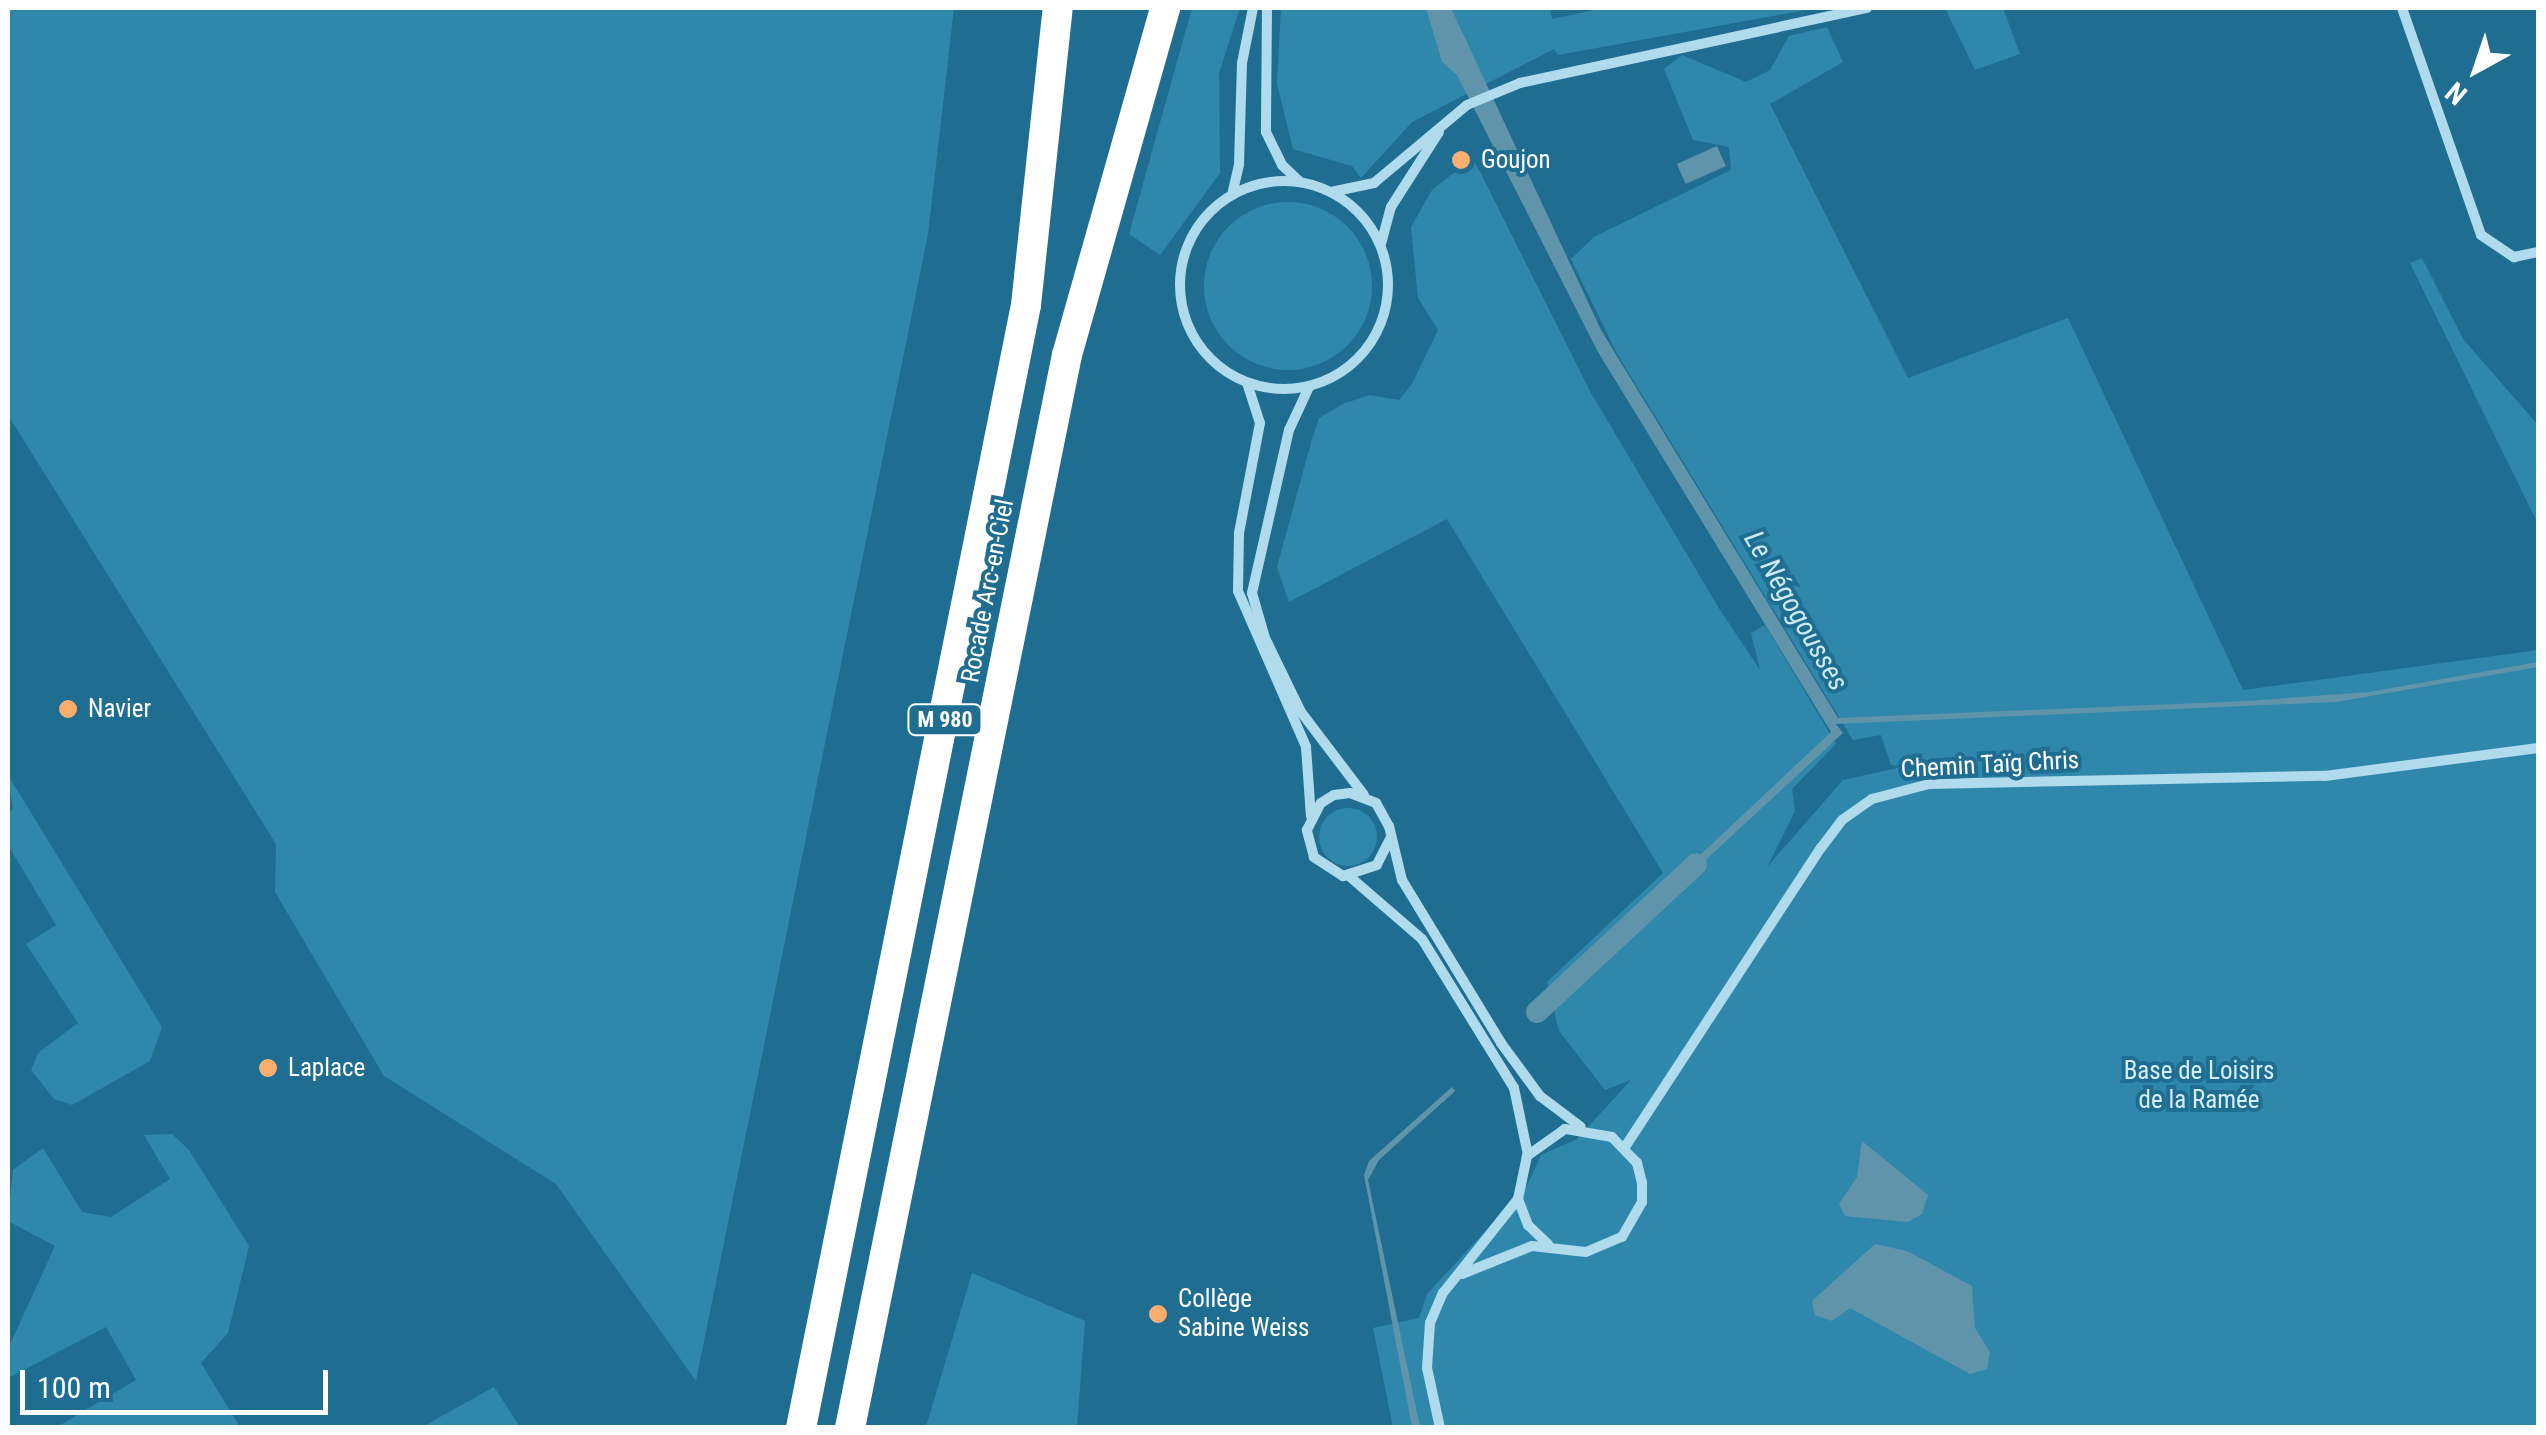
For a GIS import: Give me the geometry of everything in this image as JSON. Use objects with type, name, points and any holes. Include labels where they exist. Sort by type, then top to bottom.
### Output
[{"type":"highway","name":"Rocade Arc-en-Ciel","points":[[801,1428],[1026,305],[1058,8]]},
{"type":"highway","name":"Rocade Arc-en-Ciel","points":[[850,1428],[1068,355],[1165,8]]},
{"type":"street","points":[[1232,195],[1240,164],[1242,63],[1253,8]]},
{"type":"street","points":[[1267,8],[1266,132],[1282,165],[1301,183]]},
{"type":"street","points":[[1330,192],[1374,182],[1466,106],[1494,92],[1669,46],[1868,8]]},
{"type":"street","points":[[2402,8],[2481,235],[2514,257],[2538,252]]},
{"type":"street","points":[[1381,246],[1368,224],[1330,192],[1301,183],[1265,184],[1232,195],[1193,236],[1180,290],[1198,344],[1220,367],[1248,382],[1309,387],[1344,370],[1371,344],[1388,296],[1381,246],[1391,207],[1446,122]]},
{"type":"street","points":[[1248,382],[1260,424],[1239,533],[1238,591],[1306,747],[1314,858],[1349,876],[1422,939],[1497,1047],[1540,1096],[1581,1128],[1625,1147],[1642,1182],[1635,1221],[1606,1247],[1566,1251],[1548,1244],[1528,1225],[1518,1199]]},
{"type":"street","points":[[1309,387],[1289,430],[1252,593],[1265,638],[1301,712],[1365,796],[1385,813],[1402,880],[1497,1047],[1524,1120],[1528,1156],[1518,1199],[1436,1306],[1426,1346],[1440,1428]]},
{"type":"street","name":"Chemin Taïg Chris","points":[[1625,1147],[1820,848],[1842,820],[1872,798],[1929,784],[2325,776],[2538,748]]},
{"type":"street","points":[[1311,816],[1334,795],[1365,796]]},
{"type":"street","points":[[1349,876],[1377,865],[1390,838]]},
{"type":"street","points":[[1528,1156],[1550,1135],[1581,1128]]},
{"type":"street","points":[[1462,1274],[1548,1244]]},
{"type":"green space","points":[[8,8],[954,8],[928,234],[696,1381],[556,1184],[384,1076],[275,892],[276,844],[8,415]]},
{"type":"green space","points":[[1192,8],[1240,8],[1219,73],[1220,173],[1160,255],[1129,234]]},
{"type":"green space","points":[[1281,8],[1550,8],[1552,19],[1603,8],[1817,8],[1558,55],[1554,49],[1412,122],[1361,178],[1352,166],[1293,149],[1277,84]]},
{"type":"green space","points":[[1945,8],[2003,8],[2020,54],[1975,70]]},
{"type":"green space","name":"Base de Loisirs de la Ramée","points":[[1827,27],[1843,62],[1770,104],[1908,378],[2068,318],[2243,690],[2538,650],[2538,1427],[1393,1427],[1373,1328],[1419,1318],[1427,1294],[1527,1186],[1541,1155],[1577,1139],[1631,1080],[1605,1090],[1559,1031],[1547,982],[1663,873],[1447,519],[1289,602],[1277,567],[1312,439],[1319,418],[1343,404],[1369,395],[1399,400],[1412,384],[1438,330],[1418,298],[1411,227],[1432,190],[1473,158],[1591,393],[1720,610],[1760,670],[1751,633],[1765,625],[1836,744],[1792,789],[1795,811],[1767,867],[1843,780],[1906,766],[1891,765],[1881,735],[1853,740],[1616,352],[1571,259],[1594,237],[1731,170],[1729,147],[1693,140],[1664,69],[1682,55],[1746,82],[1770,70],[1789,36]]},
{"type":"green space","points":[[1288,202],[1320,209],[1347,227],[1365,254],[1372,286],[1365,318],[1347,345],[1320,363],[1288,370],[1256,363],[1229,345],[1211,318],[1204,286],[1211,254],[1229,227],[1256,209]]},
{"type":"green space","points":[[2422,258],[2463,339],[2538,425],[2538,524],[2410,263]]},
{"type":"green space","points":[[8,775],[162,1027],[150,1061],[72,1105],[54,1099],[31,1070],[38,1053],[78,1023],[26,944],[56,925],[8,845],[8,813],[13,809]]},
{"type":"green space","points":[[1348,808],[1368,817],[1377,837],[1368,857],[1348,866],[1328,857],[1319,837],[1328,817]]},
{"type":"green space","points":[[172,1134],[189,1150],[249,1246],[228,1333],[201,1363],[240,1427],[57,1427],[136,1380],[106,1327],[8,1378],[8,1349],[55,1246],[8,1221],[13,1170],[43,1148],[82,1212],[111,1217],[170,1179],[144,1135]]},
{"type":"green space","points":[[972,1273],[1085,1321],[1077,1427],[926,1427]]},
{"type":"green space","points":[[494,1387],[520,1427],[422,1427]]},
{"type":"shaded area","points":[[1426,8],[1451,8],[1601,330],[1838,718],[2247,701],[2369,692],[2538,662],[2538,667],[2336,702],[1836,724],[1843,733],[1538,1015],[1535,1010],[1831,732],[1598,352],[1457,75],[1442,62]]},
{"type":"shaded area","points":[[1717,146],[1726,166],[1686,184],[1677,164]]},
{"type":"shaded area","points":[[1452,1087],[1455,1091],[1379,1160],[1368,1180],[1420,1427],[1412,1427],[1364,1175],[1369,1161]]},
{"type":"shaded area","points":[[1862,1141],[1928,1195],[1922,1214],[1908,1222],[1845,1216],[1839,1204],[1857,1177]]},
{"type":"shaded area","points":[[1875,1244],[1907,1251],[1972,1286],[1975,1328],[1990,1352],[1987,1369],[1970,1374],[1850,1308],[1832,1321],[1815,1315],[1812,1301]]},
{"type":"waterway","points":[[1537,1012],[1696,864]]},
{"type":"place","name":"Goujon","points":[[1461,160]]},
{"type":"place","name":"Navier","points":[[68,709]]},
{"type":"place","name":"Laplace","points":[[268,1068]]},
{"type":"place","name":"Collège Sabine Weiss","points":[[1158,1314]]},
{"type":"water label","name":"Le Négogousses","points":[[1796,611]]}]
